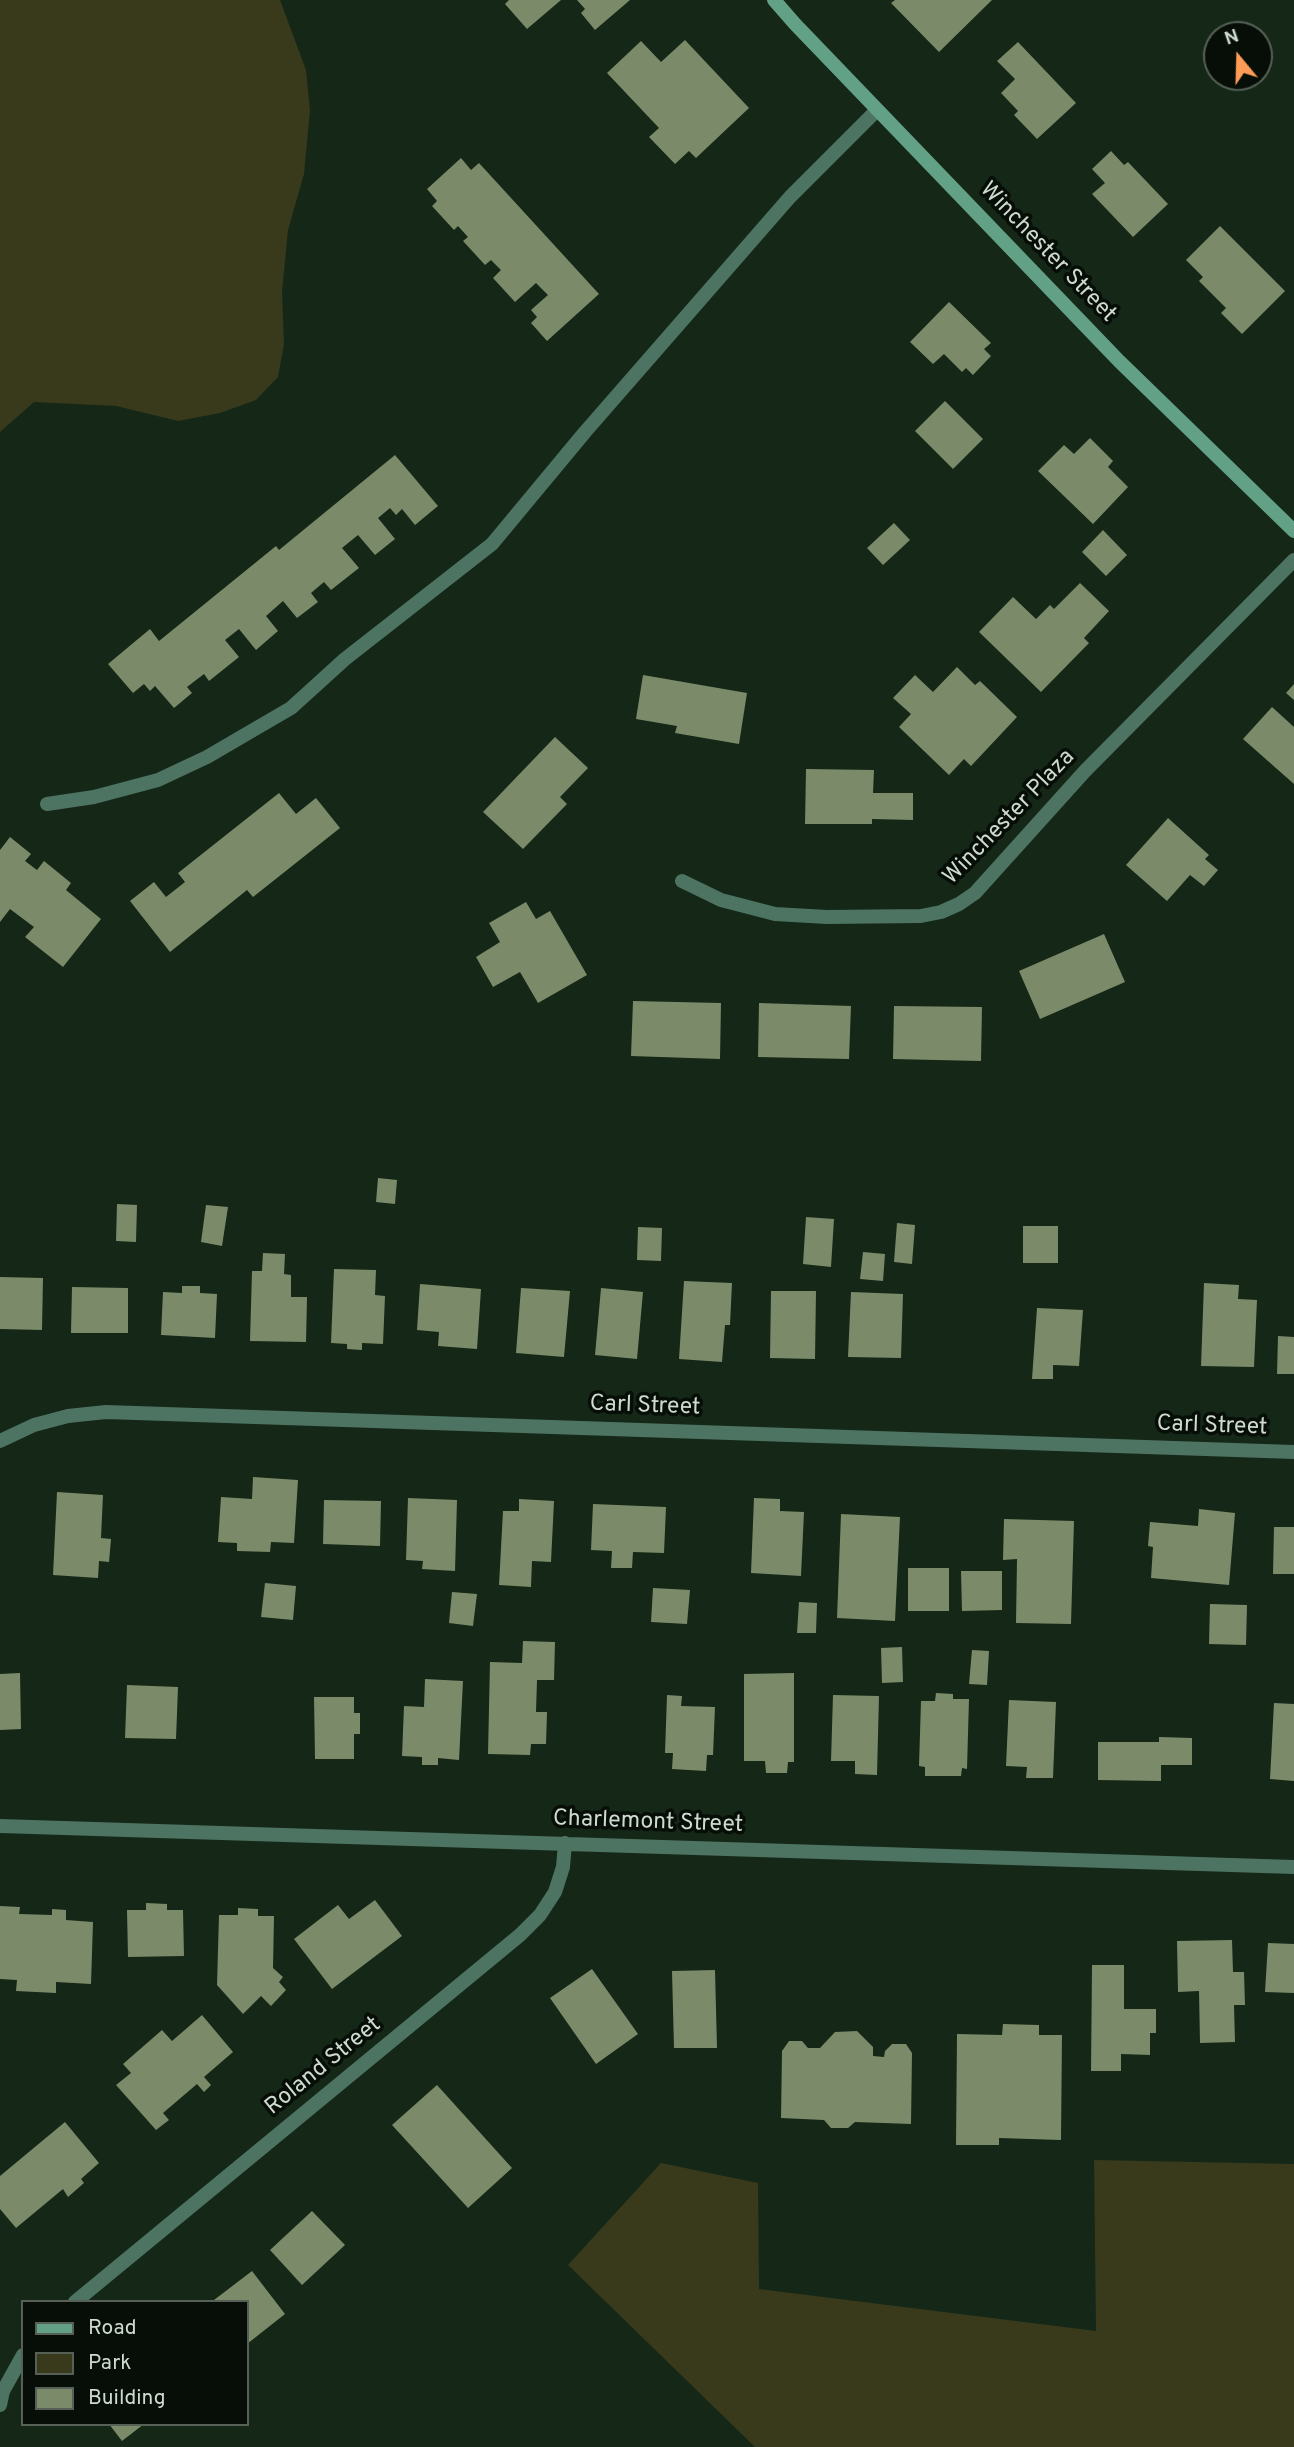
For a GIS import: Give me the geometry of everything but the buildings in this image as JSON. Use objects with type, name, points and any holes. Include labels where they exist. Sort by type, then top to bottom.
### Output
[{"type":"street","name":"Winchester Street","points":[[775,0],[877,110],[1156,398],[1294,531]]},
{"type":"street","points":[[47,803],[94,797],[158,780],[232,743],[291,708],[345,659],[492,544],[585,432],[790,197],[877,110]]},
{"type":"street","name":"Winchester Plaza","points":[[682,881],[722,900],[775,914],[827,917],[921,916],[941,912],[959,904],[975,892],[1086,771],[1294,560]]},
{"type":"street","name":"Carl Street","points":[[0,1441],[34,1425],[68,1416],[106,1412],[1294,1452]]},
{"type":"street","name":"Charlemont Street","points":[[0,1826],[1294,1867]]},
{"type":"street","name":"Roland Street","points":[[77,2300],[520,1935],[540,1915],[555,1892],[563,1867],[565,1843]]},
{"type":"street","points":[[0,2405],[3,2391],[21,2360]]},
{"type":"green space","points":[[0,0],[280,0],[306,70],[310,110],[304,174],[288,230],[282,292],[284,344],[278,377],[256,400],[220,413],[178,421],[116,406],[34,402],[0,432]]},
{"type":"green space","points":[[1094,2160],[1294,2164],[1294,2447],[755,2447],[568,2265],[661,2163],[758,2183],[759,2289],[1096,2331]]}]
